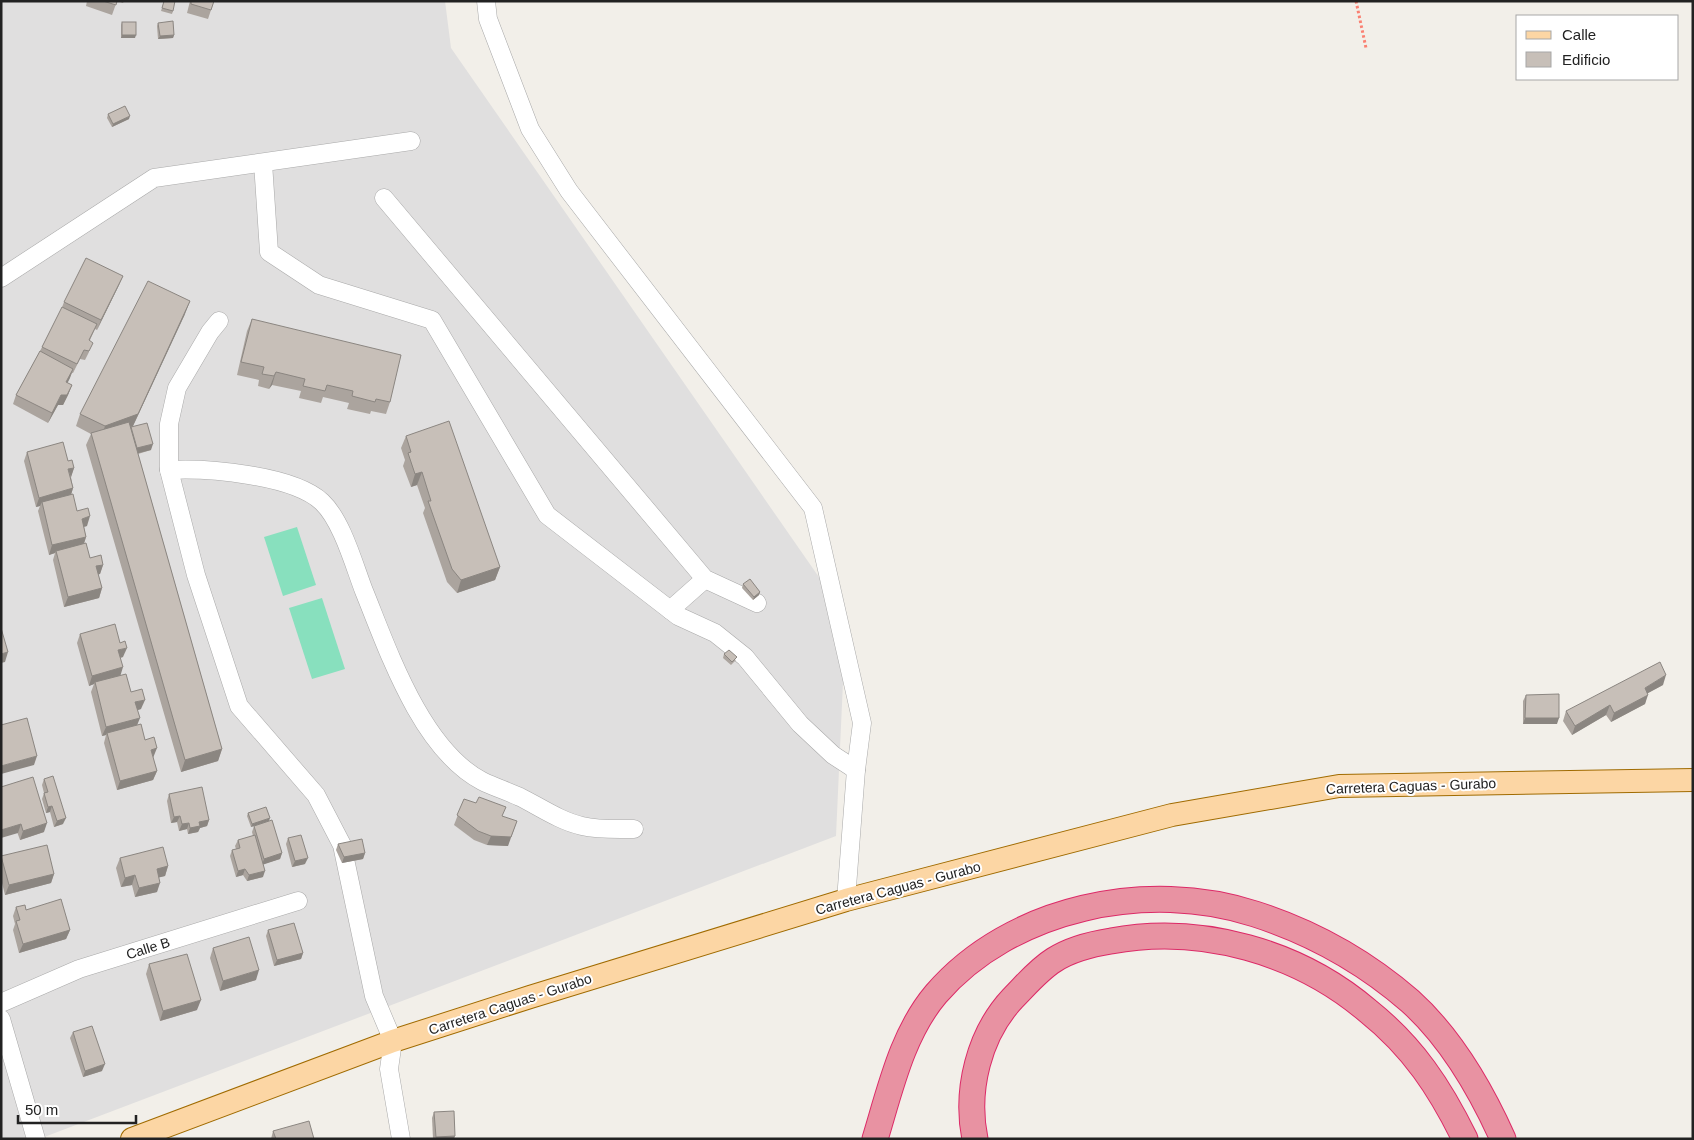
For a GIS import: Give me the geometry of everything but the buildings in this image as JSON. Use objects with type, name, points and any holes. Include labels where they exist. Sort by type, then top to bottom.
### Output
[{"type":"highway","points":[[875,1139],[893,1081],[917,1020],[936,994],[978,956],[1014,933],[1063,913],[1100,904],[1154,901],[1223,906],[1254,913],[1332,946],[1369,969],[1411,1002],[1443,1038],[1492,1114],[1503,1139]]},
{"type":"highway","points":[[976,1139],[973,1105],[978,1058],[989,1032],[1005,1007],[1034,976],[1055,960],[1073,951],[1129,937],[1159,935],[1227,942],[1264,952],[1302,968],[1335,986],[1368,1010],[1412,1053],[1433,1079],[1466,1139]]},
{"type":"main road","name":"Carretera Caguas - Gurabo","points":[[132,1139],[393,1041],[846,900],[1172,815],[1339,786],[1693,780]]},
{"type":"street","points":[[486,1],[488,19],[530,129],[569,191],[812,508],[862,724],[856,770],[846,900]]},
{"type":"street","points":[[1,278],[154,178],[410,141]]},
{"type":"street","points":[[263,163],[269,252],[319,284],[432,320],[547,515],[678,616],[715,633],[745,657],[800,724],[833,755],[856,770]]},
{"type":"street","points":[[384,198],[705,579],[757,603]]},
{"type":"street","points":[[219,321],[210,332],[177,388],[169,424],[169,470],[196,575],[239,706],[316,795],[342,845],[374,996],[393,1041],[389,1070],[401,1139]]},
{"type":"street","points":[[169,470],[197,468],[244,474],[296,488],[321,501],[337,524],[396,671],[418,711],[451,756],[481,781],[508,791],[560,818],[598,829],[634,829]]},
{"type":"street","points":[[670,610],[705,579]]},
{"type":"street","name":"Calle B","points":[[1,1004],[79,970],[298,901]]},
{"type":"street","points":[[1,1019],[36,1139]]},
{"type":"path","points":[[1356,1],[1366,48]]},
{"type":"shaded area","points":[[1,1],[445,1],[451,48],[846,616],[836,836],[39,1139],[1,1139]]},
{"type":"green space","points":[[297,527],[316,585],[283,596],[264,537]]},
{"type":"green space","points":[[322,598],[345,669],[312,679],[289,608]]}]
